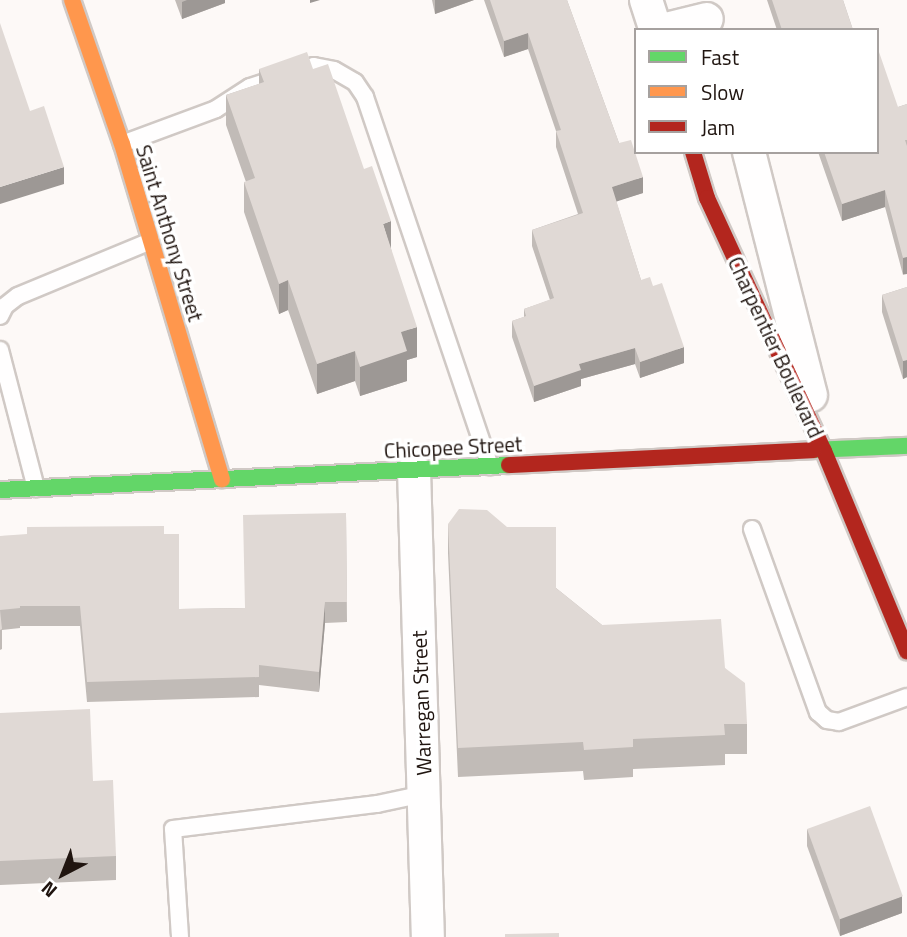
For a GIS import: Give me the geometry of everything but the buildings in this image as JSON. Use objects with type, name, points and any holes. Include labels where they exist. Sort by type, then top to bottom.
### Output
[{"type":"street","name":"Saint Anthony Street","points":[[72,0],[122,144],[222,479]]},
{"type":"street","points":[[646,0],[655,28]]},
{"type":"street","points":[[668,28],[706,16]]},
{"type":"street","name":"Charpentier Boulevard","points":[[694,154],[707,198],[824,451]]},
{"type":"street","name":"Charpentier Boulevard","points":[[750,154],[824,451]]},
{"type":"street","name":"Chicopee Street","points":[[0,490],[907,446]]},
{"type":"street","points":[[824,451],[907,651]]},
{"type":"street","name":"Warregan Street","points":[[414,470],[428,937]]},
{"type":"lane","points":[[122,144],[216,108],[250,87],[314,66],[334,70],[355,82],[365,97],[490,466]]},
{"type":"lane","points":[[0,316],[5,306],[18,296],[151,241]]},
{"type":"lane","points":[[0,350],[36,488]]},
{"type":"lane","points":[[752,529],[818,712],[827,720],[839,722],[907,697]]},
{"type":"lane","points":[[180,937],[173,829],[377,804],[424,794]]},
{"type":"traffic: fast","points":[[814,450],[907,446]]},
{"type":"traffic: fast","points":[[0,490],[509,465]]},
{"type":"traffic: slow","points":[[72,0],[122,144],[222,479]]},
{"type":"traffic: jam","points":[[694,154],[707,198],[824,451],[907,651]]},
{"type":"traffic: jam","points":[[509,465],[814,450]]}]
